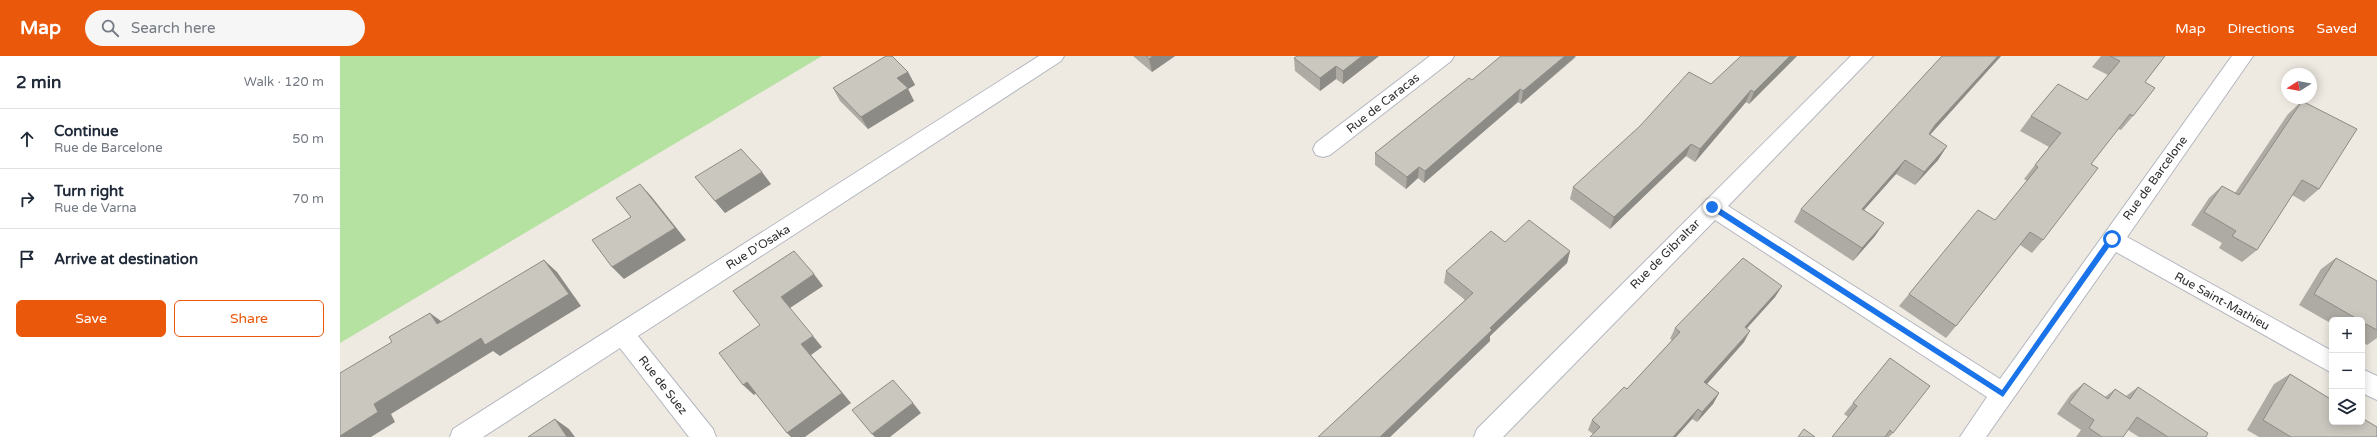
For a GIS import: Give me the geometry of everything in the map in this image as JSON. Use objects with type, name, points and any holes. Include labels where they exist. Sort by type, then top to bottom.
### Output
[{"type":"street","name":"Rue D'Osaka","points":[[462,437],[1054,56]]},
{"type":"street","name":"Rue de Caracas","points":[[1323,149],[1444,56]]},
{"type":"street","name":"Rue de Gibraltar","points":[[1486,437],[1863,56]]},
{"type":"street","name":"Rue de Barcelone","points":[[1972,437],[2243,56]]},
{"type":"street","points":[[1712,207],[2003,394]]},
{"type":"street","name":"Rue Saint-Mathieu","points":[[2112,239],[2329,361]]},
{"type":"street","name":"Rue de Suez","points":[[622,333],[704,437]]},
{"type":"street","points":[[2365,382],[2377,389]]},
{"type":"green space","points":[[340,56],[822,56],[340,343]]},
{"type":"building","points":[[886,56],[892,56],[908,72],[897,78],[908,88],[861,117],[833,88]]},
{"type":"building","points":[[1146,56],[1153,56],[1149,59]]},
{"type":"building","points":[[1297,56],[1362,56],[1343,71],[1336,66],[1320,78],[1294,58]]},
{"type":"building","points":[[1501,56],[1565,56],[1523,91],[1520,89],[1425,171],[1419,167],[1407,177],[1375,153],[1469,78],[1472,80]]},
{"type":"building","points":[[1741,56],[1790,56],[1754,92],[1751,90],[1700,149],[1691,144],[1614,217],[1573,187],[1640,126],[1689,72],[1711,84]]},
{"type":"building","points":[[1942,56],[1998,56],[1935,125],[1929,134],[1947,146],[1924,172],[1905,160],[1862,209],[1884,223],[1862,248],[1801,209]]},
{"type":"building","points":[[2110,56],[2165,56],[2145,82],[2155,88],[2133,116],[2130,114],[2091,164],[2098,168],[2043,240],[2030,232],[1956,326],[1909,294],[1978,210],[1995,220],[2038,167],[2035,165],[2061,133],[2031,116],[2058,84],[2087,100],[2120,61]]},
{"type":"building","points":[[2300,104],[2308,104],[2357,129],[2319,189],[2302,180],[2257,250],[2232,236],[2236,231],[2204,212],[2222,186],[2239,195]]},
{"type":"building","points":[[741,149],[762,172],[715,201],[695,177]]},
{"type":"building","points":[[640,184],[675,228],[612,267],[592,240],[631,217],[616,198]]},
{"type":"building","points":[[1529,220],[1570,251],[1490,328],[1492,330],[1380,437],[1318,437],[1473,293],[1446,271],[1491,231],[1505,242]]},
{"type":"building","points":[[794,251],[814,274],[781,297],[813,336],[801,344],[842,393],[787,433],[747,382],[743,385],[719,353],[760,325],[733,291]]},
{"type":"building","points":[[1743,258],[1782,286],[1745,327],[1750,331],[1704,382],[1719,393],[1702,412],[1698,409],[1673,437],[1590,437],[1600,427],[1592,420],[1624,387],[1627,389],[1680,332],[1675,328]]},
{"type":"building","points":[[2336,258],[2377,281],[2377,330],[2365,324],[2365,317],[2354,317],[2314,294]]},
{"type":"building","points":[[544,260],[569,294],[485,345],[481,338],[374,404],[378,412],[340,436],[340,373],[392,342],[389,337],[430,313],[437,324]]},
{"type":"building","points":[[1890,358],[1930,386],[1893,433],[1890,430],[1885,437],[1832,437],[1857,406],[1853,403]]},
{"type":"building","points":[[2290,374],[2329,398],[2329,425],[2365,425],[2365,420],[2377,427],[2377,437],[2291,437],[2263,420]]},
{"type":"building","points":[[893,380],[913,403],[872,434],[852,410]]},
{"type":"building","points":[[2084,383],[2108,399],[2115,389],[2130,399],[2138,387],[2208,433],[2206,437],[2168,437],[2137,417],[2123,437],[2102,437],[2089,428],[2094,420],[2069,403]]},
{"type":"building","points":[[555,419],[567,437],[528,437]]},
{"type":"building","points":[[1804,429],[1815,437],[1798,437]]},
{"type":"route","points":[[1712,207],[2003,394],[2112,239]]}]
